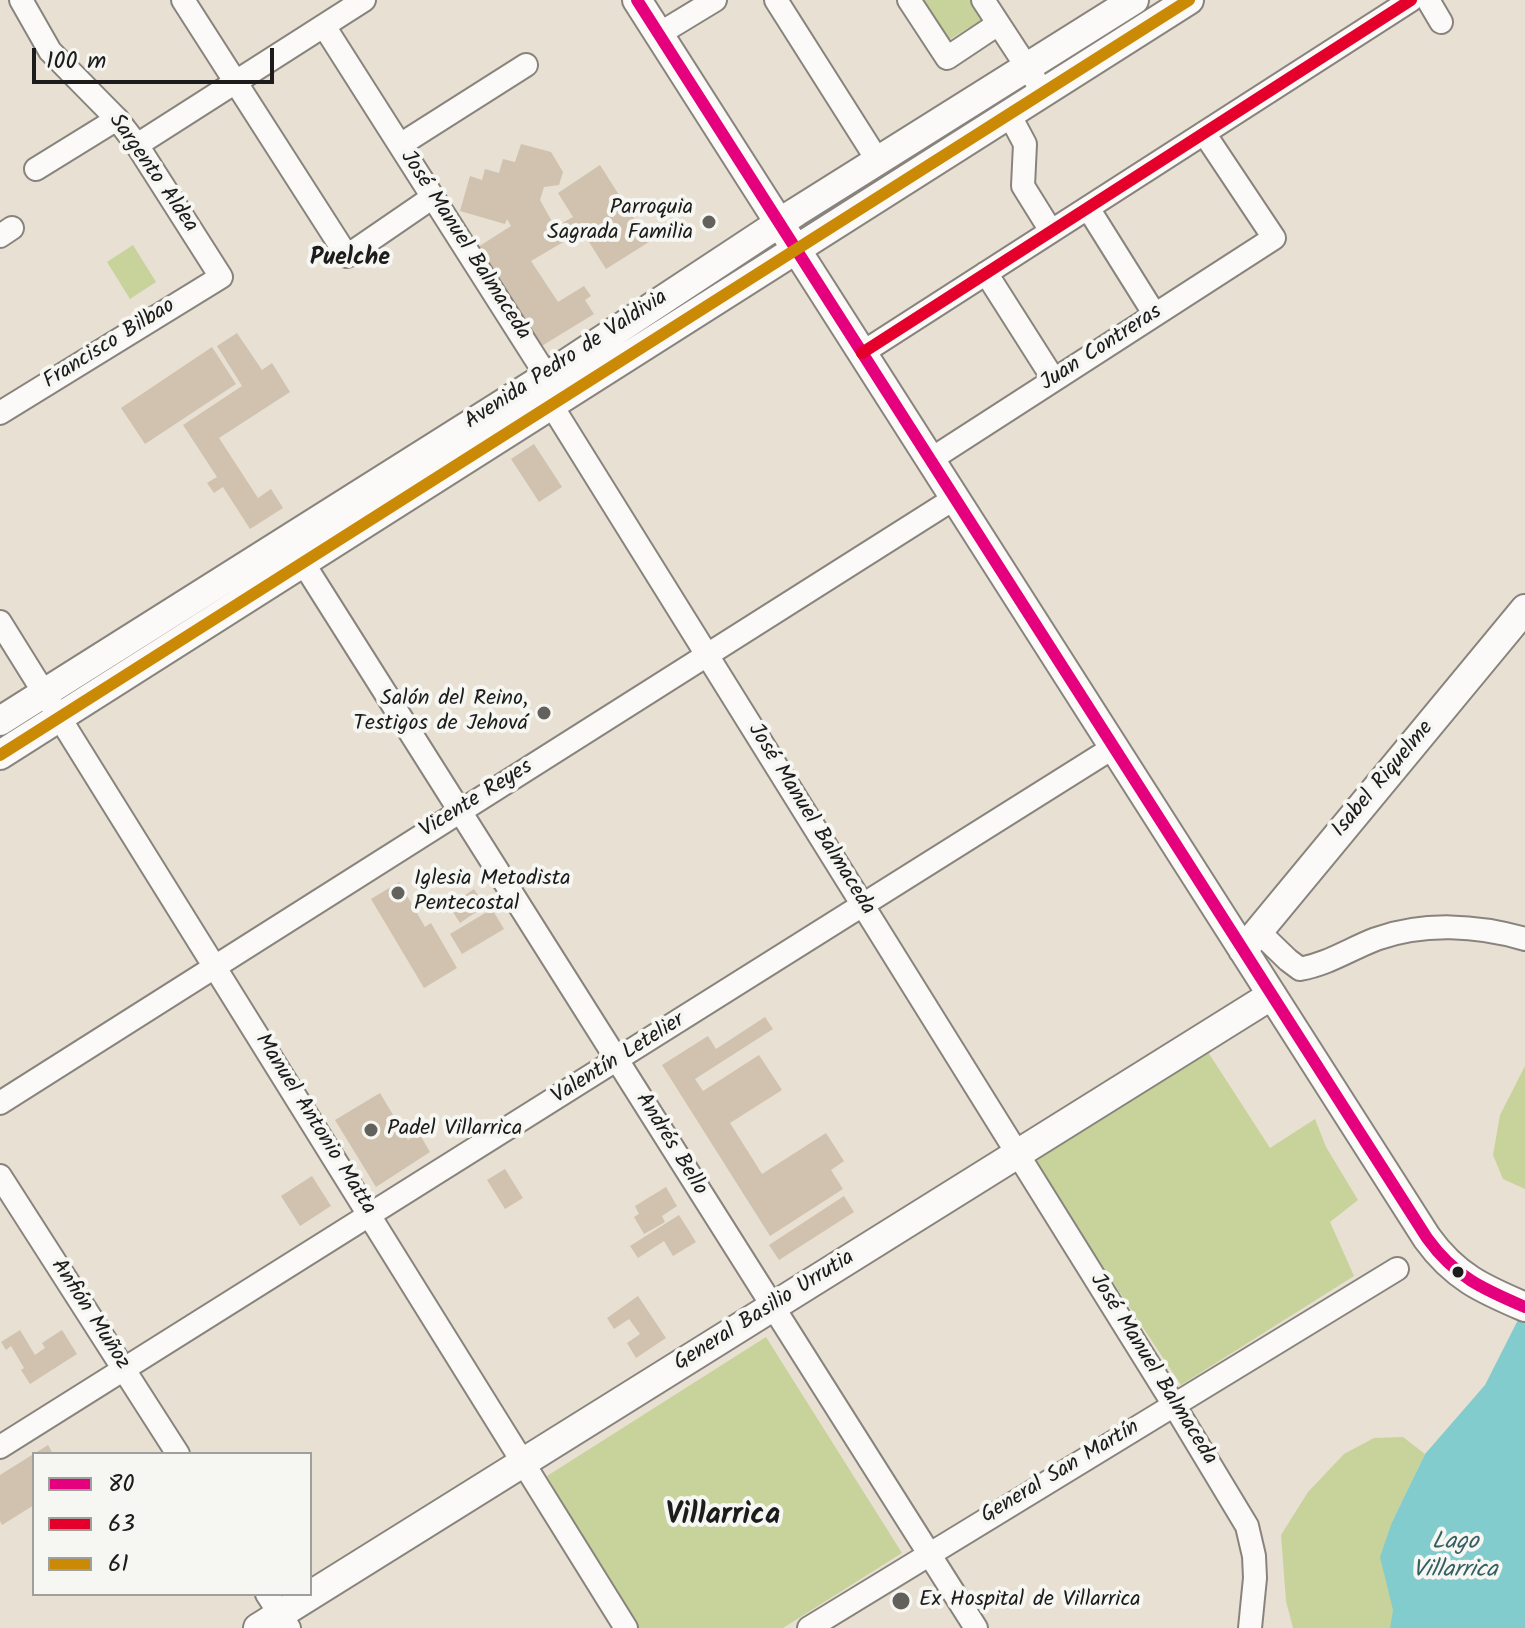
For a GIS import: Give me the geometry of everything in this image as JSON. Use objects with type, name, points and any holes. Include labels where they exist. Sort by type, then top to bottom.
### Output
[{"type":"main road","points":[[637,0],[1114,747],[1250,941],[1272,995],[1427,1238],[1454,1270],[1482,1289],[1525,1307]]},
{"type":"main road","name":"Avenida Pedro de Valdivia","points":[[0,721],[44,693],[552,406],[1189,0]]},
{"type":"main road","name":"Avenida Pedro de Valdivia","points":[[0,755],[60,718],[546,375],[1127,2]]},
{"type":"main road","name":"Isabel Riquelme","points":[[1250,941],[1525,609]]},
{"type":"main road","name":"General Basilio Urrutia","points":[[312,1593],[1272,995]]},
{"type":"main road","name":"General Basilio Urrutia","points":[[274,1616],[306,1596]]},
{"type":"street","name":"Sargento Aldea","points":[[21,0],[50,51],[117,119],[137,145],[221,277]]},
{"type":"street","points":[[183,0],[347,256],[433,197]]},
{"type":"street","points":[[137,145],[235,83],[334,13],[364,0]]},
{"type":"street","points":[[659,34],[715,0]]},
{"type":"street","points":[[776,0],[878,161]]},
{"type":"street","points":[[909,0],[947,58],[998,24]]},
{"type":"street","points":[[983,0],[1043,92]]},
{"type":"street","points":[[862,353],[1411,0]]},
{"type":"street","points":[[1428,0],[1441,22]]},
{"type":"street","points":[[1127,2],[1141,30]]},
{"type":"street","name":"José Manuel Balmaceda","points":[[334,13],[400,145],[546,375],[552,406],[1247,1526],[1255,1578],[1250,1628]]},
{"type":"street","points":[[400,145],[526,65]]},
{"type":"street","points":[[1009,114],[1025,144],[1023,186],[1051,231]]},
{"type":"street","points":[[36,169],[117,119]]},
{"type":"street","name":"Juan Contreras","points":[[930,460],[1274,238],[1204,133]]},
{"type":"street","points":[[1088,208],[1155,315]]},
{"type":"street","points":[[986,273],[1054,380]]},
{"type":"street","name":"Francisco Bilbao","points":[[0,413],[221,277]]},
{"type":"street","name":"Vicente Reyes","points":[[0,1103],[955,498]]},
{"type":"street","name":"Andrés Bello","points":[[296,551],[976,1628]]},
{"type":"street","name":"Manuel Antonio Matta","points":[[0,622],[626,1628]]},
{"type":"street","name":"Valentín Letelier","points":[[0,1447],[1114,747]]},
{"type":"street","points":[[1250,941],[1300,969],[1321,965],[1376,940],[1421,929],[1467,927],[1525,939]]},
{"type":"street","name":"Anfión Muñoz","points":[[0,1176],[177,1452]]},
{"type":"street","name":"General San Martín","points":[[809,1628],[1397,1269]]},
{"type":"green space","points":[[922,0],[975,0],[986,17],[947,41]]},
{"type":"green space","points":[[133,245],[156,282],[130,299],[107,262]]},
{"type":"green space","points":[[1206,1049],[1270,1148],[1315,1119],[1326,1147],[1358,1200],[1330,1222],[1354,1276],[1181,1385],[1033,1161]]},
{"type":"green space","points":[[1525,1066],[1525,1189],[1503,1179],[1493,1155],[1500,1115]]},
{"type":"green space","points":[[766,1337],[902,1553],[783,1628],[637,1628],[547,1476]]},
{"type":"green space","points":[[1403,1437],[1425,1454],[1392,1522],[1525,1628],[1293,1628],[1286,1601],[1281,1535],[1308,1492],[1344,1454],[1374,1438]]},
{"type":"water","name":"Lago Villarrica","points":[[1525,1296],[1525,1628],[1390,1628],[1393,1610],[1380,1557],[1392,1522],[1425,1454],[1485,1385],[1520,1316]]},
{"type":"building","points":[[521,144],[551,152],[563,172],[559,185],[544,187],[540,200],[555,227],[573,217],[558,193],[600,165],[649,242],[606,269],[582,231],[531,261],[558,302],[584,286],[591,296],[585,300],[594,314],[540,347],[478,247],[511,226],[507,219],[505,224],[460,211],[470,176],[482,180],[485,169],[499,173],[503,159],[515,162]]},
{"type":"building","points":[[237,333],[262,370],[272,363],[290,392],[219,438],[258,498],[271,489],[283,508],[250,529],[223,487],[214,493],[207,483],[217,477],[183,425],[242,386],[217,346]]},
{"type":"building","points":[[212,347],[236,384],[145,444],[121,408]]},
{"type":"building","points":[[534,444],[562,487],[539,502],[511,459]]},
{"type":"building","points":[[399,882],[425,927],[431,923],[457,968],[424,988],[371,899]]},
{"type":"building","points":[[474,889],[485,906],[460,923],[449,906]]},
{"type":"building","points":[[492,909],[504,929],[462,954],[450,934]]},
{"type":"building","points":[[765,1017],[773,1029],[695,1079],[703,1091],[759,1055],[782,1090],[730,1123],[762,1174],[826,1133],[844,1161],[831,1170],[843,1189],[770,1236],[662,1065],[708,1036],[716,1049]]},
{"type":"building","name":"Padel Villarrica","points":[[380,1093],[408,1140],[419,1133],[430,1152],[376,1187],[335,1120]]},
{"type":"building","points":[[505,1169],[523,1198],[505,1209],[487,1180]]},
{"type":"building","points":[[312,1176],[331,1206],[300,1226],[281,1196]]},
{"type":"building","points":[[666,1187],[677,1206],[662,1216],[665,1222],[644,1234],[634,1217],[639,1214],[635,1206]]},
{"type":"building","points":[[844,1196],[854,1212],[779,1260],[769,1245]]},
{"type":"building","points":[[679,1215],[696,1242],[673,1256],[664,1241],[638,1258],[630,1246]]},
{"type":"building","points":[[638,1296],[666,1338],[636,1358],[627,1343],[640,1334],[629,1319],[614,1329],[607,1318]]},
{"type":"building","points":[[20,1330],[35,1355],[45,1348],[42,1343],[62,1330],[77,1354],[30,1384],[11,1346],[6,1350],[1,1342]]},
{"type":"building","points":[[48,1445],[52,1452],[37,1452]]},
{"type":"building","points":[[32,1455],[32,1506],[2,1525],[0,1521],[0,1475]]},
{"type":"transit line","name":"80","points":[[637,0],[1427,1238],[1459,1272],[1525,1307]]},
{"type":"transit line","name":"61","points":[[0,755],[1189,0]]},
{"type":"transit line","name":"63","points":[[862,353],[1411,0]]},
{"type":"place","name":"Parroquia Sagrada Familia","points":[[709,222]]},
{"type":"place","name":"Salón del Reino, Testigos de Jehová","points":[[544,713]]},
{"type":"place","name":"Iglesia Metodista Pentecostal","points":[[398,893]]},
{"type":"place","name":"Padel Villarrica","points":[[371,1130]]},
{"type":"place","name":"Ex Hospital de Villarrica","points":[[901,1601]]},
{"type":"district","name":"Puelche","points":[[350,260]]},
{"type":"district","name":"Villarrica","points":[[723,1518]]}]
